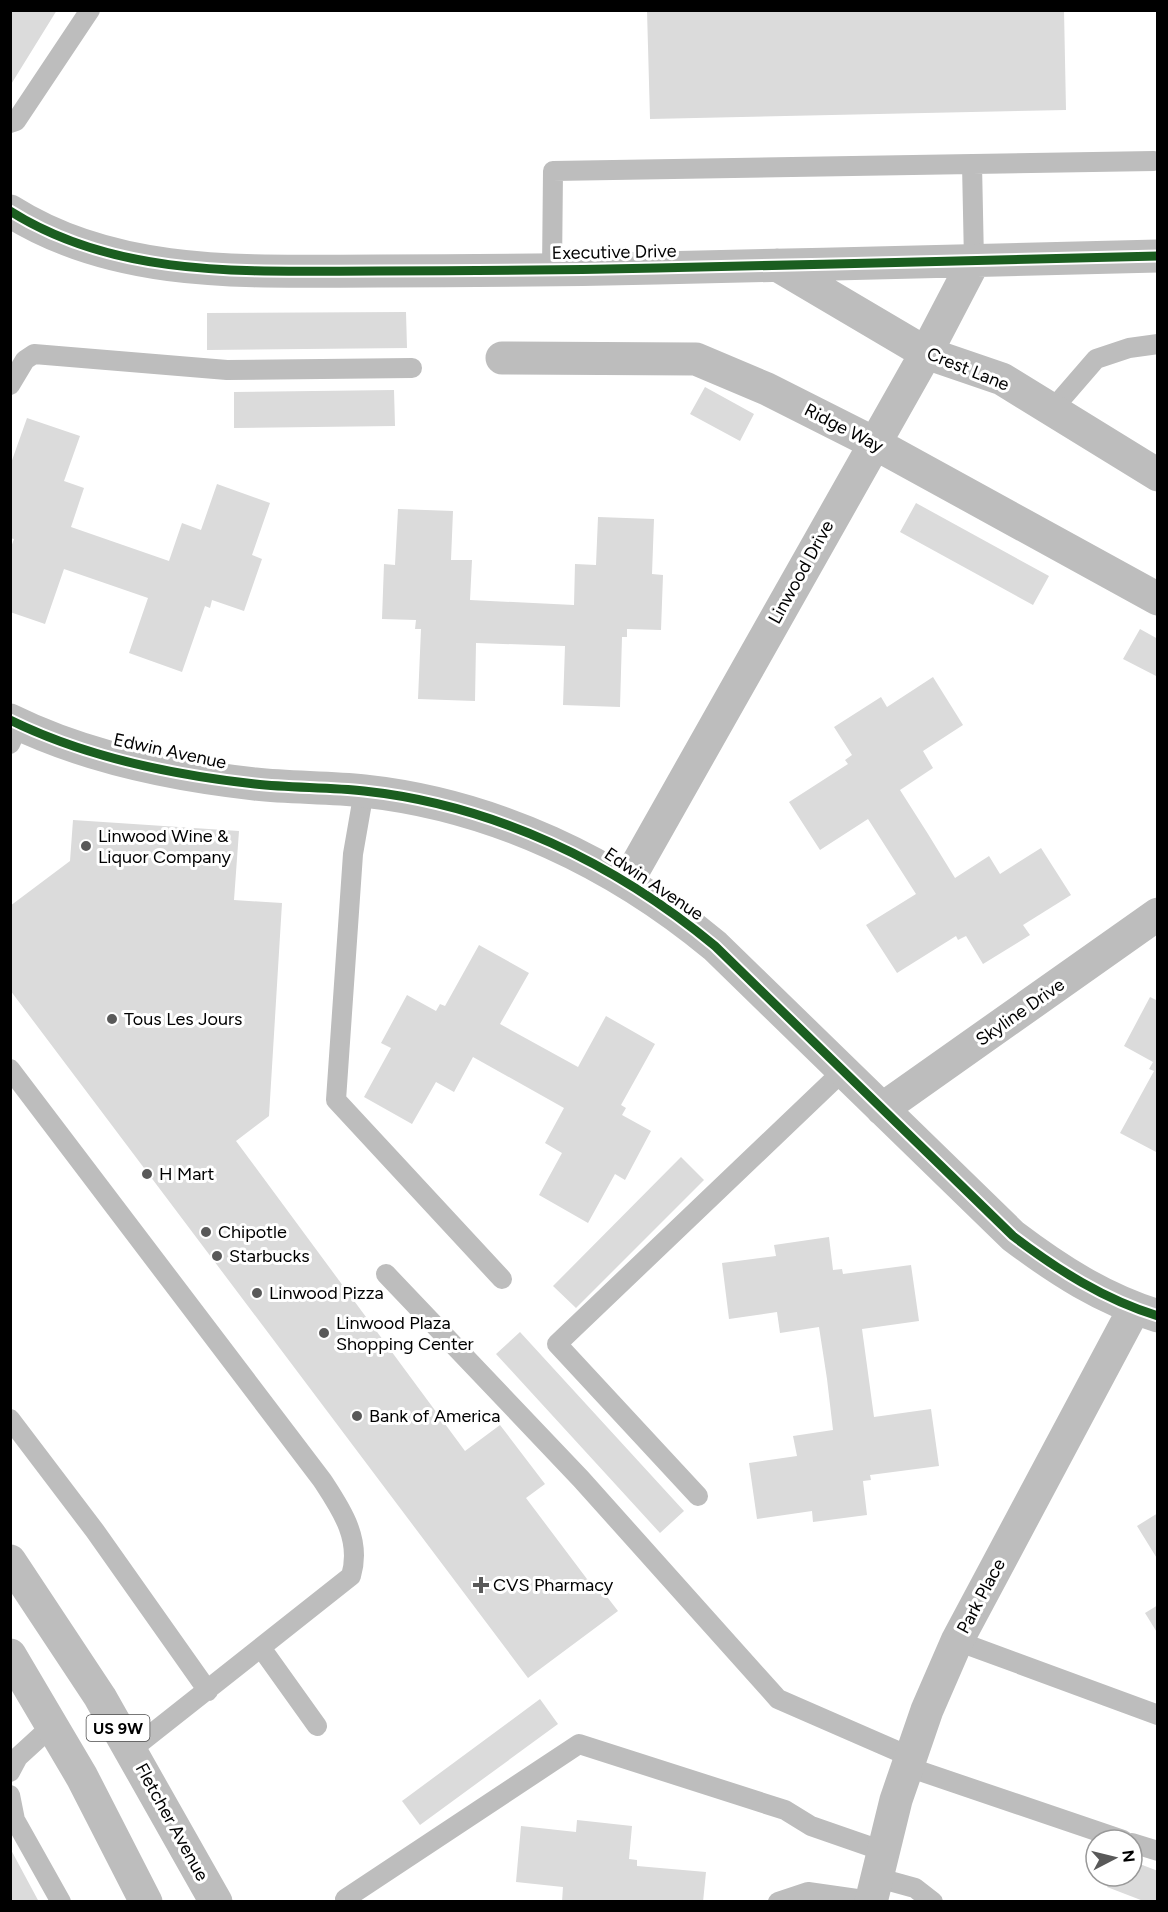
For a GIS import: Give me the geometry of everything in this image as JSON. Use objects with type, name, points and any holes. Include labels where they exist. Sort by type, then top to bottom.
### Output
[{"type":"main road","name":"Executive Drive","points":[[10,211],[37,228],[98,252],[168,265],[240,272],[552,270],[1158,256]]},
{"type":"main road","name":"Linwood Drive","points":[[627,882],[926,353],[974,261]]},
{"type":"main road","name":"Crest Lane","points":[[777,265],[926,353],[1002,379],[1158,475]]},
{"type":"main road","name":"Ridge Way","points":[[502,358],[696,359],[768,389],[874,443],[1158,600]]},
{"type":"main road","name":"Edwin Avenue","points":[[13,730],[175,773],[256,785],[364,791],[430,802],[505,824],[578,854],[627,882],[682,919],[715,946],[1013,1236],[1061,1272],[1146,1312]]},
{"type":"main road","name":"Skyline Drive","points":[[882,1109],[1158,914]]},
{"type":"main road","name":"Park Place","points":[[875,1883],[909,1762],[957,1641],[1146,1312]]},
{"type":"main road","name":"Fletcher Avenue","points":[[10,1561],[67,1644],[131,1750],[216,1902]]},
{"type":"main road","name":"US 9W","points":[[10,1655],[53,1725],[110,1828],[146,1902]]},
{"type":"lane","points":[[10,123],[16,121],[90,10]]},
{"type":"lane","points":[[552,270],[553,171],[1154,161]]},
{"type":"lane","points":[[972,164],[974,261]]},
{"type":"lane","points":[[1051,411],[1096,359],[1129,348],[1158,344]]},
{"type":"lane","points":[[10,385],[25,360],[34,354],[227,370],[412,368]]},
{"type":"lane","points":[[364,791],[353,854],[336,1100],[502,1279]]},
{"type":"lane","points":[[10,1069],[322,1480],[350,1526],[355,1553],[351,1576],[131,1750]]},
{"type":"lane","points":[[698,1496],[557,1344],[843,1071]]},
{"type":"lane","points":[[386,1274],[581,1479],[778,1699],[909,1762],[1090,1828]]},
{"type":"lane","points":[[10,1419],[95,1531],[208,1691]]},
{"type":"lane","points":[[957,1641],[1158,1715]]},
{"type":"lane","points":[[261,1649],[317,1726]]},
{"type":"lane","points":[[10,1772],[18,1757],[53,1725]]},
{"type":"lane","points":[[345,1899],[579,1744],[785,1810],[811,1826],[875,1883]]},
{"type":"lane","points":[[10,1795],[15,1820],[61,1902]]},
{"type":"lane","points":[[778,1902],[808,1892],[875,1883],[915,1888],[933,1902]]},
{"type":"building","points":[[10,10],[57,10],[10,86]]},
{"type":"building","points":[[647,10],[1064,10],[1066,110],[650,119]]},
{"type":"building","points":[[406,312],[407,348],[207,350],[207,313]]},
{"type":"building","points":[[705,387],[754,414],[740,441],[690,414]]},
{"type":"building","points":[[394,390],[395,426],[234,428],[234,392]]},
{"type":"building","points":[[27,418],[80,436],[64,481],[84,488],[71,527],[169,561],[182,523],[201,530],[217,484],[270,503],[252,555],[262,559],[244,611],[212,600],[210,608],[205,606],[182,672],[129,653],[148,598],[64,569],[45,624],[10,612],[10,550],[14,539],[10,538],[10,466]]},
{"type":"building","points":[[916,503],[1049,576],[1033,605],[900,532]]},
{"type":"building","points":[[398,509],[453,511],[451,560],[472,560],[470,600],[574,605],[575,564],[596,565],[598,517],[654,519],[652,574],[663,575],[661,630],[627,629],[627,637],[622,637],[620,707],[563,705],[565,646],[476,643],[475,701],[418,699],[421,629],[415,629],[416,620],[382,619],[384,564],[395,565]]},
{"type":"building","points":[[1140,629],[1158,639],[1158,677],[1123,659]]},
{"type":"building","points":[[933,677],[963,725],[923,751],[933,768],[900,790],[955,878],[989,856],[1000,874],[1041,848],[1071,895],[1023,925],[1030,935],[983,964],[966,936],[958,940],[956,936],[897,973],[866,925],[916,894],[868,819],[820,850],[789,802],[848,764],[845,760],[852,755],[834,727],[881,697],[887,707]]},
{"type":"building","name":"Linwood Plaza Shopping Center","points":[[73,820],[239,831],[234,900],[282,903],[269,1116],[236,1141],[465,1451],[500,1425],[545,1484],[526,1498],[590,1583],[594,1580],[618,1611],[528,1678],[10,990],[10,906],[70,861]]},
{"type":"building","points":[[479,945],[529,973],[500,1024],[578,1067],[606,1016],[655,1044],[621,1105],[626,1108],[622,1115],[651,1131],[625,1180],[615,1174],[588,1223],[539,1195],[562,1153],[545,1143],[564,1108],[473,1057],[454,1092],[436,1082],[412,1124],[364,1097],[391,1048],[381,1043],[407,995],[436,1011],[440,1004],[445,1006]]},
{"type":"building","points":[[1150,997],[1158,1001],[1158,1153],[1120,1133],[1154,1071],[1149,1069],[1153,1062],[1124,1046]]},
{"type":"building","points":[[681,1157],[704,1180],[576,1308],[553,1286]]},
{"type":"building","points":[[829,1237],[833,1270],[842,1269],[843,1274],[911,1265],[919,1321],[862,1329],[874,1417],[931,1409],[939,1466],[870,1475],[871,1480],[863,1481],[867,1515],[813,1522],[812,1511],[757,1519],[749,1463],[797,1456],[793,1436],[833,1430],[827,1379],[819,1327],[780,1333],[777,1312],[729,1319],[722,1263],[776,1256],[774,1245]]},
{"type":"building","points":[[520,1332],[684,1511],[660,1533],[496,1354]]},
{"type":"building","points":[[1158,1513],[1158,1560],[1137,1526]]},
{"type":"building","points":[[1158,1605],[1158,1634],[1145,1613]]},
{"type":"building","points":[[540,1699],[558,1724],[420,1825],[402,1801]]},
{"type":"building","points":[[577,1820],[632,1826],[629,1859],[637,1860],[637,1866],[706,1872],[703,1902],[562,1902],[563,1887],[516,1882],[521,1826],[576,1832]]},
{"type":"building","points":[[10,1848],[39,1902],[10,1902]]},
{"type":"building","points":[[1144,1866],[1158,1871],[1158,1902],[1146,1902],[1110,1888],[1144,1888]]},
{"type":"cycle path","points":[[10,211],[52,233],[96,249],[142,260],[188,267],[236,270],[483,271],[1158,256]]},
{"type":"cycle path","points":[[10,720],[68,744],[161,770],[255,784],[364,791],[412,798],[460,809],[506,824],[594,864],[677,916],[715,946],[1013,1236],[1100,1292],[1158,1316]]},
{"type":"place","name":"Linwood Wine & Liquor Company","points":[[86,846]]},
{"type":"place","name":"Tous Les Jours","points":[[112,1019]]},
{"type":"place","name":"H Mart","points":[[147,1174]]},
{"type":"place","name":"Chipotle","points":[[206,1232]]},
{"type":"place","name":"Starbucks","points":[[217,1256]]},
{"type":"place","name":"Linwood Pizza","points":[[257,1293]]},
{"type":"place","name":"Linwood Plaza Shopping Center","points":[[324,1333]]},
{"type":"place","name":"Bank of America","points":[[357,1416]]},
{"type":"place","name":"CVS Pharmacy","points":[[481,1585]]}]
